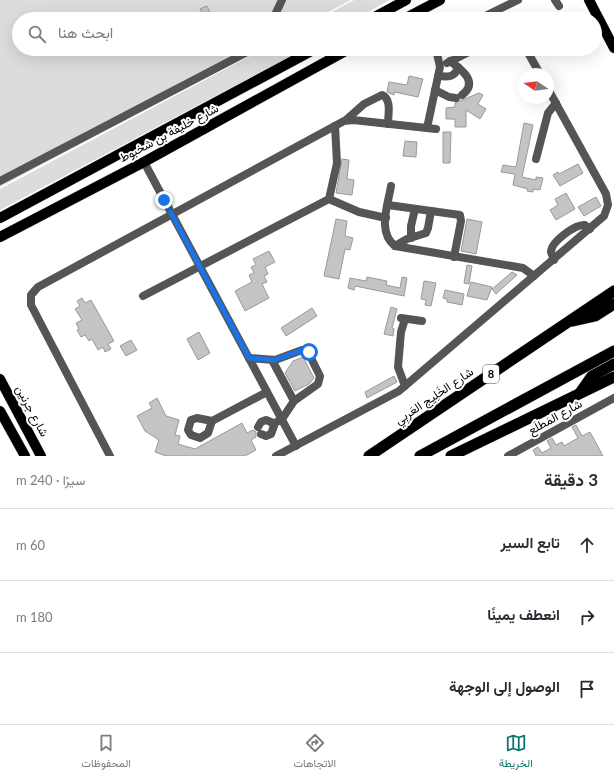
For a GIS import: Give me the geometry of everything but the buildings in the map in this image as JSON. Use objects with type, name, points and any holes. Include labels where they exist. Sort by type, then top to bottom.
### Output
[{"type":"highway","name":"شارع الخَلِيج العَربِي","points":[[369,456],[614,291]]},
{"type":"highway","points":[[570,321],[589,318],[614,304]]},
{"type":"highway","points":[[420,456],[614,351]]},
{"type":"highway","points":[[580,393],[592,376],[614,364]]},
{"type":"highway","points":[[451,456],[614,377]]},
{"type":"main road","points":[[384,12],[406,0]]},
{"type":"main road","points":[[423,12],[440,0]]},
{"type":"main road","points":[[589,0],[595,12]]},
{"type":"main road","points":[[602,25],[614,48]]},
{"type":"main road","name":"شارع خليفة بن شخبوط","points":[[0,218],[302,56]]},
{"type":"main road","name":"شارع خليفة بن شخبوط","points":[[0,237],[144,162],[336,56]]},
{"type":"main road","name":"شارع جرنين","points":[[0,378],[41,456]]},
{"type":"main road","points":[[0,411],[25,456]]},
{"type":"street","points":[[276,12],[282,0]]},
{"type":"street","points":[[493,12],[518,0]]},
{"type":"street","points":[[0,181],[240,56]]},
{"type":"street","points":[[427,128],[440,67],[438,56]]},
{"type":"street","points":[[440,67],[460,56]]},
{"type":"street","points":[[530,56],[537,68]]},
{"type":"street","points":[[435,90],[449,97],[459,97],[467,90],[469,80],[467,74],[450,61]]},
{"type":"street","points":[[438,76],[451,76],[456,73],[458,67]]},
{"type":"street","points":[[110,456],[31,305],[31,295],[38,288],[171,214],[346,120],[364,104],[382,96],[386,97],[388,101],[388,124]]},
{"type":"street","points":[[276,456],[385,400],[405,386],[604,216],[608,199],[554,100]]},
{"type":"street","points":[[536,159],[548,113],[556,103]]},
{"type":"street","points":[[346,120],[436,129]]},
{"type":"street","points":[[329,199],[336,162],[335,126]]},
{"type":"street","points":[[144,162],[296,446]]},
{"type":"street","points":[[391,186],[385,232],[387,238],[395,246],[523,268],[534,276]]},
{"type":"street","points":[[329,199],[359,212],[386,218]]},
{"type":"street","points":[[143,296],[329,199]]},
{"type":"street","points":[[388,205],[456,214],[461,217],[454,256]]},
{"type":"street","points":[[411,238],[411,226],[415,209]]},
{"type":"street","points":[[395,246],[411,238],[423,235],[428,231],[431,211]]},
{"type":"street","points":[[554,260],[550,252],[553,243],[578,226],[585,225],[590,229]]},
{"type":"street","points":[[405,386],[398,367],[402,319],[422,322]]},
{"type":"street","points":[[249,358],[272,360],[304,350],[310,354],[321,380],[318,384],[294,401],[282,419],[273,424]]},
{"type":"street","points":[[272,360],[294,401]]},
{"type":"street","points":[[212,421],[268,392]]},
{"type":"street","name":"شارع المَطلَع","points":[[508,456],[614,398]]},
{"type":"street","points":[[266,420],[273,424],[274,429],[271,434],[266,436],[260,430],[261,422],[266,420]]},
{"type":"shaded area","points":[[0,0],[351,0],[328,12],[12,12],[12,56],[246,56],[0,187]]},
{"type":"shaded area","points":[[354,0],[390,0],[368,12],[332,12]]},
{"type":"shaded area","points":[[250,56],[291,56],[0,210],[0,189]]},
{"type":"route","points":[[164,200],[249,358],[275,360],[302,350],[307,350],[309,352]]}]
